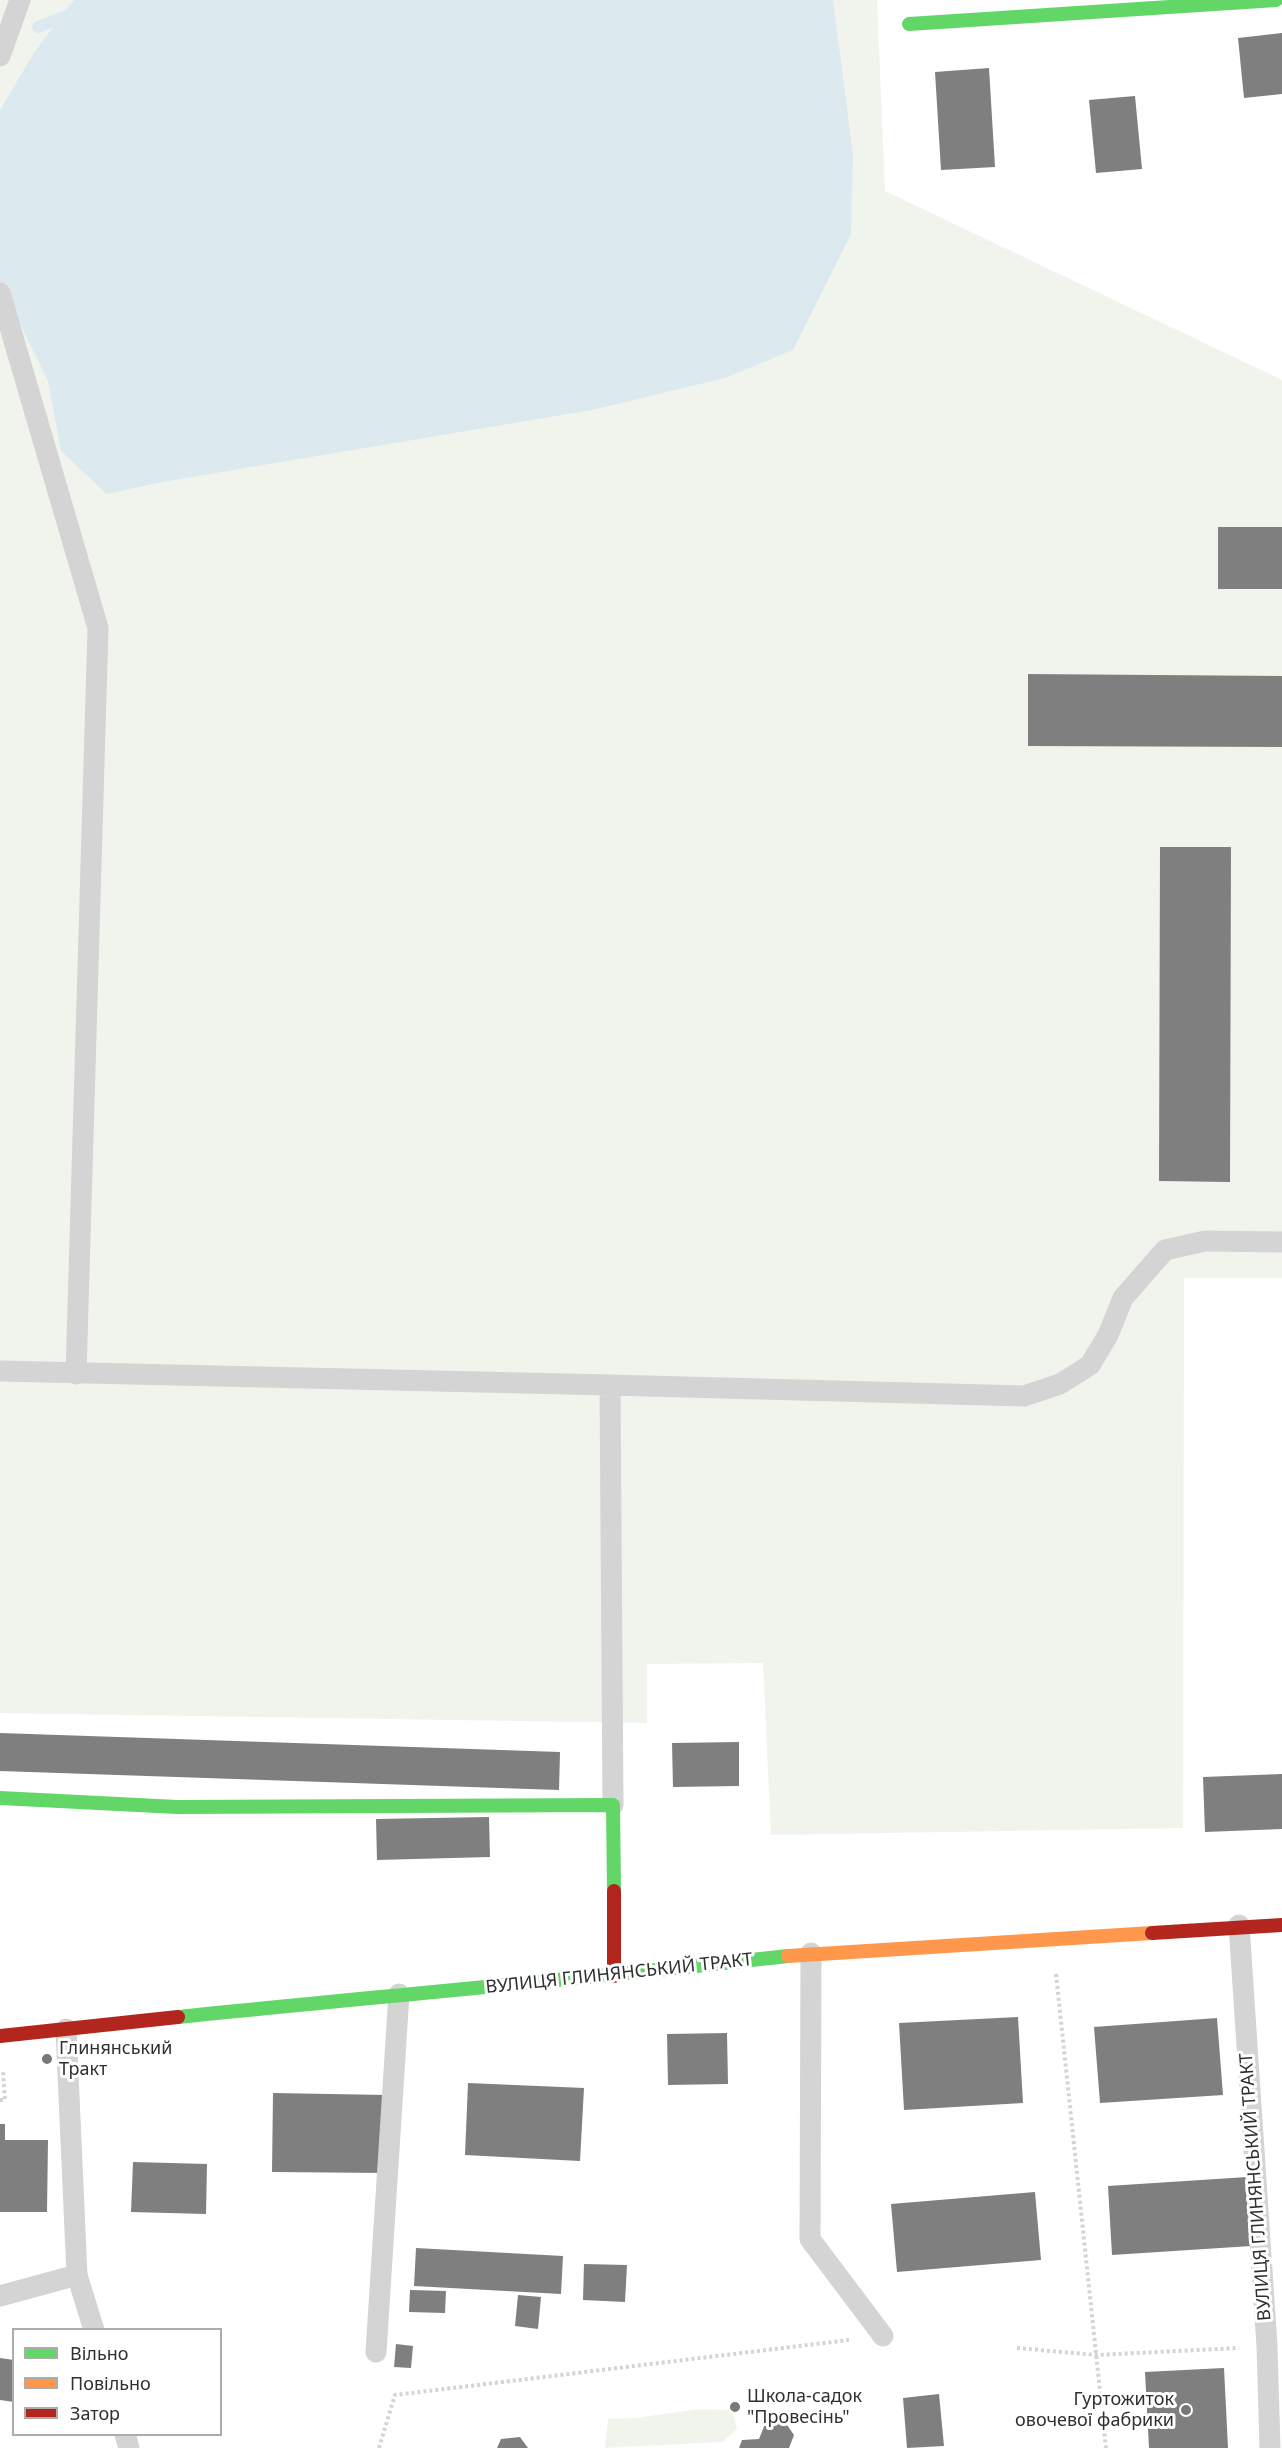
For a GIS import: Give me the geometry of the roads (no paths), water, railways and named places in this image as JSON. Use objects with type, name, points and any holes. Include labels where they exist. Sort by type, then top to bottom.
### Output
[{"type":"main road","points":[[909,24],[1276,0]]},
{"type":"main road","points":[[0,1798],[177,1807],[613,1805],[614,1976]]},
{"type":"main road","name":"ВУЛИЦЯ ГЛИНЯНСЬКИЙ ТРАКТ","points":[[0,2036],[399,1994],[614,1976],[811,1953],[1053,1940],[1239,1925],[1282,1925]]},
{"type":"lane","points":[[0,56],[20,0]]},
{"type":"lane","points":[[0,293],[98,628],[76,1374]]},
{"type":"lane","points":[[0,1371],[1024,1396],[1060,1384],[1090,1365],[1108,1335],[1123,1298],[1165,1250],[1205,1241],[1282,1242]]},
{"type":"lane","points":[[610,1385],[613,1805]]},
{"type":"lane","name":"ВУЛИЦЯ ГЛИНЯНСЬКИЙ ТРАКТ","points":[[1239,1925],[1266,2346],[1270,2448]]},
{"type":"lane","points":[[811,1953],[810,2239],[883,2336]]},
{"type":"lane","points":[[376,2352],[399,1994]]},
{"type":"lane","points":[[66,2029],[77,2275],[93,2328]]},
{"type":"lane","points":[[0,2296],[77,2275]]},
{"type":"waterway","points":[[38,27],[74,13]]},
{"type":"place","name":"Глинянський Тракт","points":[[47,2059]]},
{"type":"place","name":"Школа-садок \"Провесінь\"","points":[[735,2407]]},
{"type":"place","name":"Гуртожиток овочевої фабрики","points":[[1186,2410]]}]
